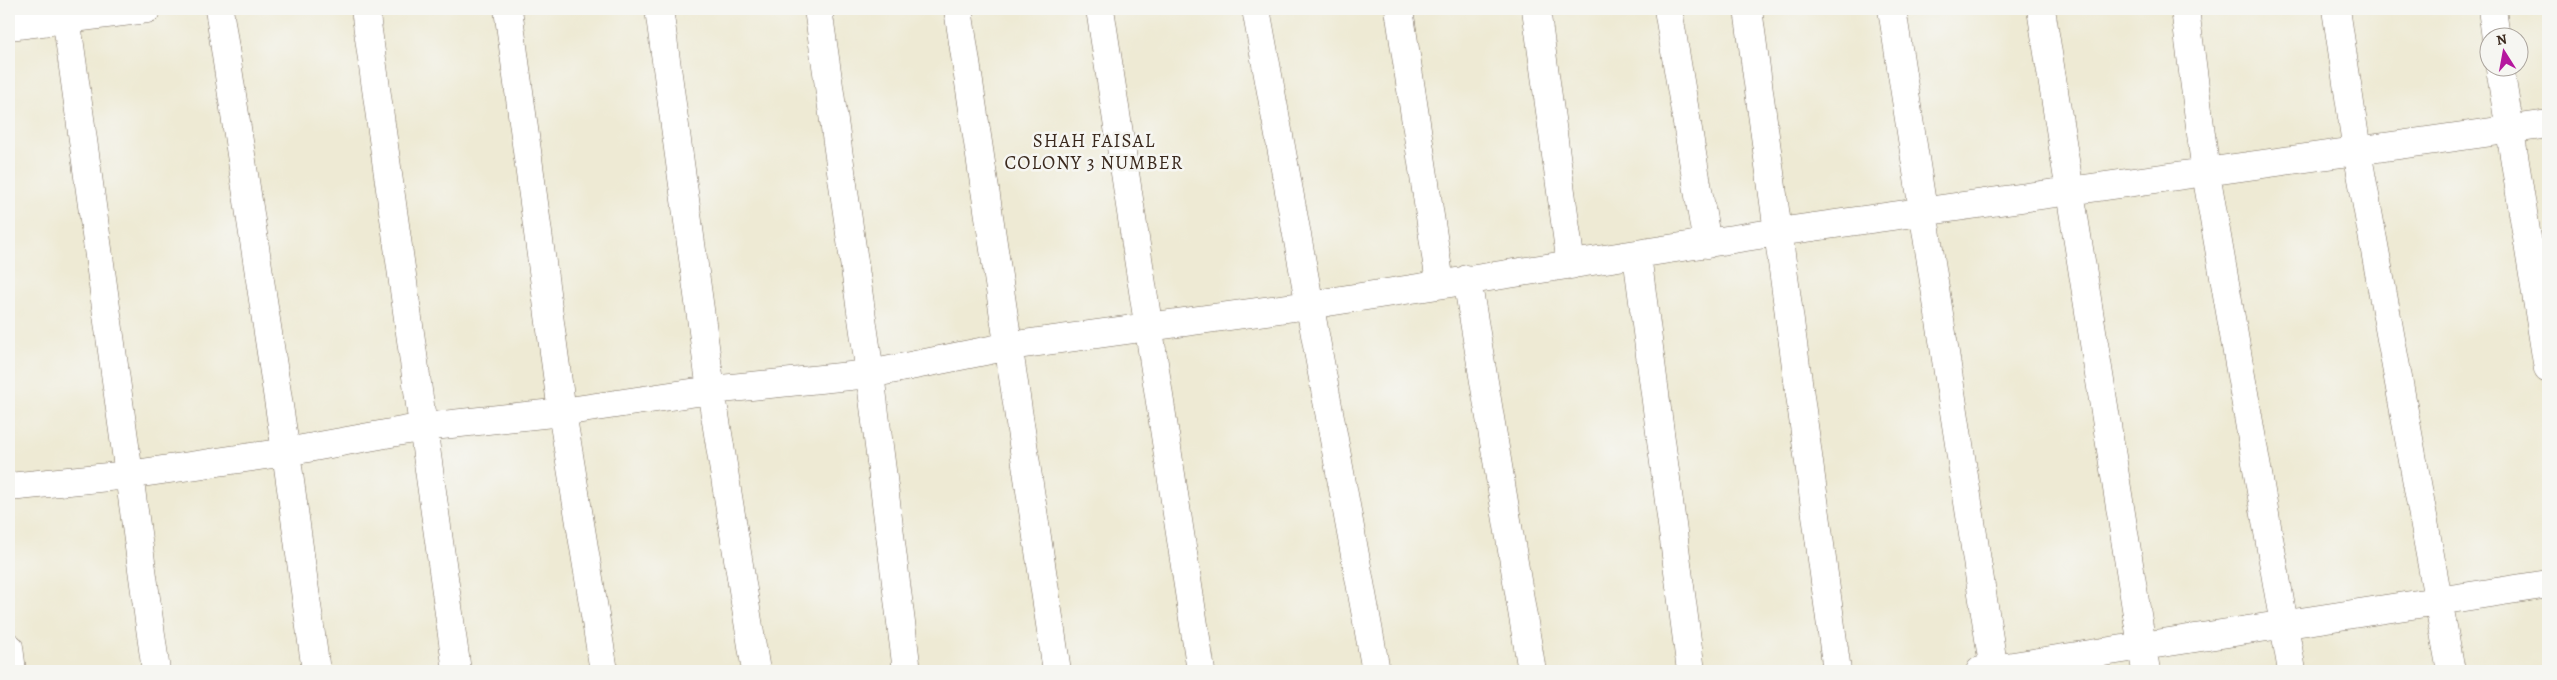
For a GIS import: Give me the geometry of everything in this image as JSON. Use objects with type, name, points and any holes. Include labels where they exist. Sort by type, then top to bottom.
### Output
[{"type":"street","points":[[9,26],[65,13],[147,9]]},
{"type":"street","points":[[219,9],[286,452],[316,671]]},
{"type":"street","points":[[365,9],[457,671]]},
{"type":"street","points":[[508,9],[562,412],[604,671]]},
{"type":"street","points":[[659,9],[711,390],[756,671]]},
{"type":"street","points":[[818,9],[870,374],[908,671]]},
{"type":"street","points":[[958,9],[1010,346],[1057,671]]},
{"type":"street","points":[[1100,9],[1202,671]]},
{"type":"street","points":[[1256,9],[1376,671]]},
{"type":"street","points":[[1399,9],[1440,283]]},
{"type":"street","points":[[1536,9],[1571,265]]},
{"type":"street","points":[[1668,9],[1707,244]]},
{"type":"street","points":[[1748,9],[1836,671]]},
{"type":"street","points":[[1892,9],[1989,671],[2144,658],[2283,624],[2548,584]]},
{"type":"street","points":[[2041,9],[2068,192],[2144,658]]},
{"type":"street","points":[[2184,9],[2206,173],[2292,671]]},
{"type":"street","points":[[2336,9],[2357,152],[2452,671]]},
{"type":"street","points":[[2492,9],[2495,28]]},
{"type":"street","points":[[65,13],[156,671]]},
{"type":"street","points":[[2501,78],[2548,369]]},
{"type":"street","points":[[9,487],[128,475],[286,452],[424,427],[562,412],[711,390],[870,374],[1010,346],[1309,305],[1440,283],[1571,265],[1778,232],[1922,214],[2548,124]]},
{"type":"street","points":[[1637,255],[1691,671]]},
{"type":"street","points":[[1467,279],[1532,671]]},
{"type":"street","points":[[9,647],[12,671]]},
{"type":"district","name":"SHAH FAISAL COLONY 3 NUMBER","points":[[1094,152]]}]
